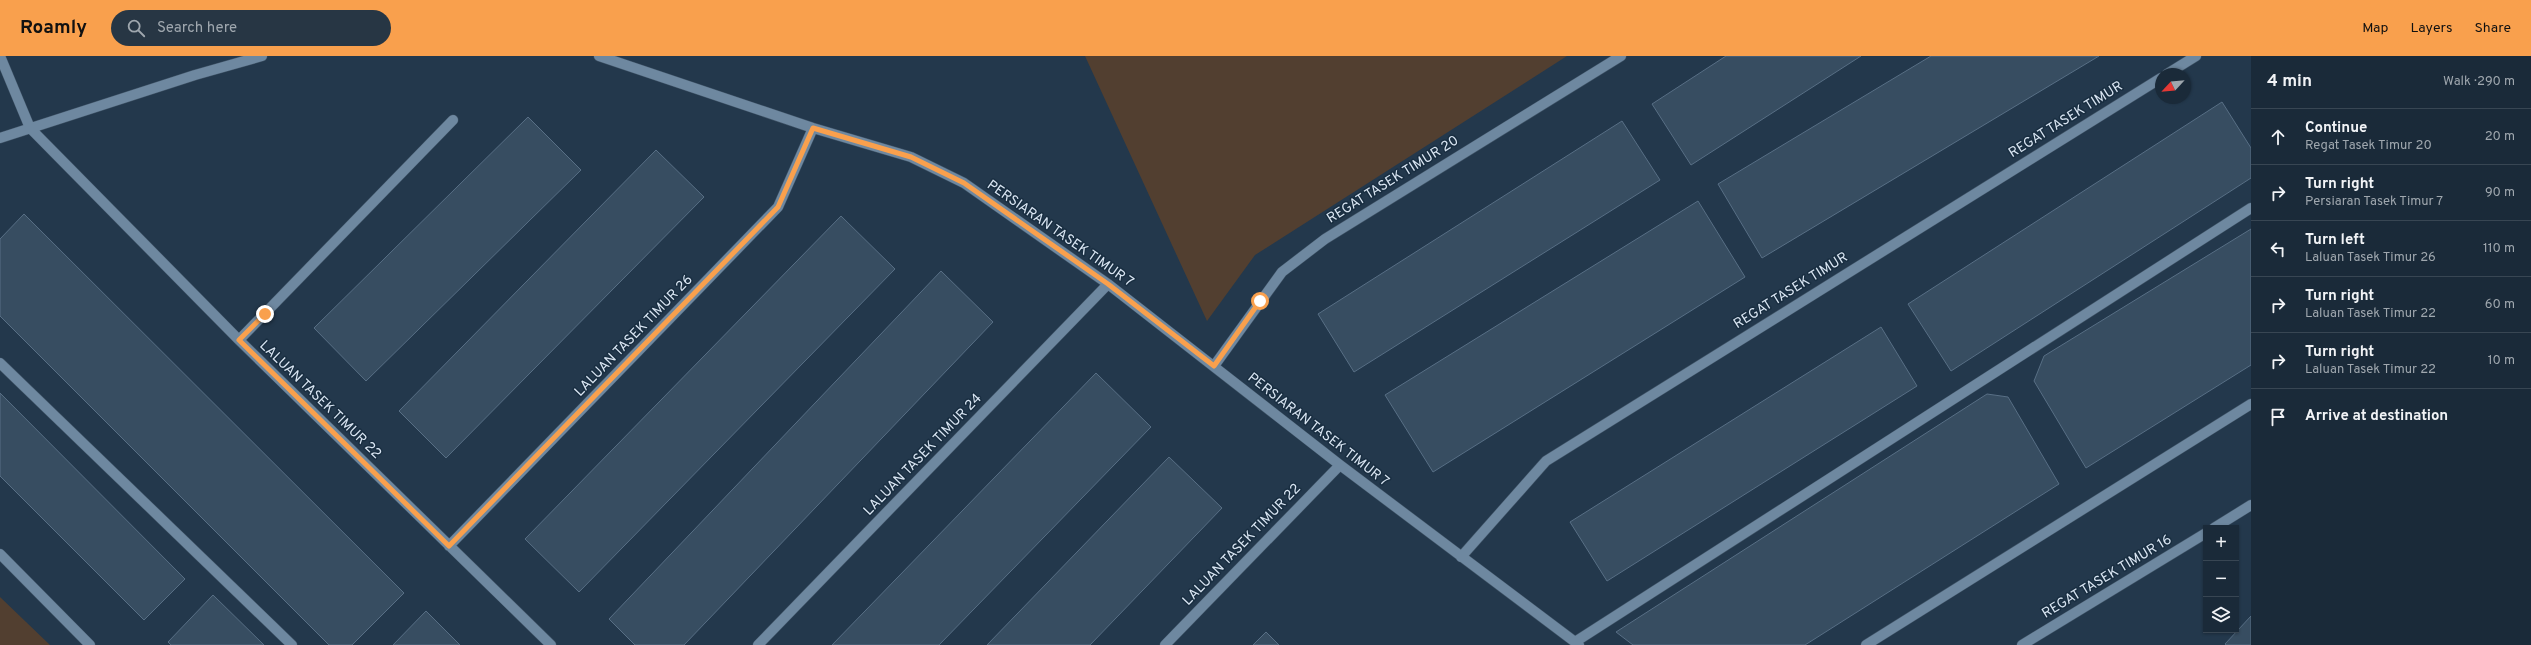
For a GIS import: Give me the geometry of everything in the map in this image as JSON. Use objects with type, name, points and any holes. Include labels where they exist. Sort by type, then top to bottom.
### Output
[{"type":"street","points":[[0,56],[30,128],[239,340]]},
{"type":"street","points":[[0,138],[195,75],[262,56]]},
{"type":"street","name":"PERSIARAN TASEK TIMUR 7","points":[[599,56],[813,128],[911,157],[964,183],[1108,284],[1340,465],[1577,644]]},
{"type":"street","name":"REGAT TASEK TIMUR 20","points":[[1214,366],[1282,272],[1325,239],[1621,56]]},
{"type":"street","points":[[2177,68],[2196,56]]},
{"type":"street","name":"REGAT TASEK TIMUR","points":[[1460,557],[1546,461],[2155,82]]},
{"type":"street","name":"LALUAN TASEK TIMUR 22","points":[[453,120],[239,340],[551,645]]},
{"type":"street","name":"LALUAN TASEK TIMUR 26","points":[[449,546],[778,207],[813,128]]},
{"type":"street","points":[[1577,644],[2251,208]]},
{"type":"street","name":"LALUAN TASEK TIMUR 24","points":[[758,645],[1108,284]]},
{"type":"street","points":[[0,362],[292,645]]},
{"type":"street","points":[[1866,645],[2251,404]]},
{"type":"street","name":"LALUAN TASEK TIMUR 22","points":[[1165,645],[1340,465]]},
{"type":"street","points":[[2219,525],[2251,505]]},
{"type":"street","name":"REGAT TASEK TIMUR 16","points":[[2022,645],[2203,535]]},
{"type":"street","points":[[0,554],[90,645]]},
{"type":"shaded area","points":[[1085,56],[1567,56],[1255,255],[1207,321]]},
{"type":"shaded area","points":[[0,597],[50,645],[0,645]]},
{"type":"building","points":[[1726,56],[1861,56],[1691,165],[1652,104]]},
{"type":"building","points":[[1931,56],[2099,56],[1762,258],[1718,184]]},
{"type":"building","points":[[2222,102],[2251,148],[2251,178],[1951,371],[1908,304]]},
{"type":"building","points":[[528,117],[581,170],[366,381],[314,328]]},
{"type":"building","points":[[1622,121],[1660,180],[1354,372],[1318,314]]},
{"type":"building","points":[[656,150],[704,197],[446,458],[399,411]]},
{"type":"building","points":[[1698,201],[1745,277],[1433,472],[1385,395]]},
{"type":"building","points":[[24,214],[404,593],[352,645],[329,645],[0,316],[0,239]]},
{"type":"building","points":[[841,216],[895,269],[579,592],[525,539]]},
{"type":"building","points":[[2251,229],[2251,365],[2086,468],[2034,381],[2044,356]]},
{"type":"building","points":[[941,271],[993,322],[684,645],[635,645],[609,619]]},
{"type":"building","points":[[1881,327],[1917,386],[1607,581],[1570,522]]},
{"type":"building","points":[[1096,373],[1151,427],[939,645],[832,645]]},
{"type":"building","points":[[0,393],[185,579],[144,620],[0,476]]},
{"type":"building","points":[[1987,394],[2008,397],[2059,484],[1805,645],[1633,645],[1616,632]]},
{"type":"building","points":[[1169,457],[1222,508],[1090,645],[987,645]]},
{"type":"building","points":[[213,595],[264,645],[171,645],[168,642]]},
{"type":"building","points":[[426,611],[460,645],[393,645]]},
{"type":"building","points":[[2251,616],[2251,645],[2226,645],[2225,644],[2235,633],[2239,633],[2239,629]]},
{"type":"building","points":[[1266,632],[1279,645],[1253,645]]},
{"type":"route","points":[[265,314],[239,340],[449,546],[778,207],[813,128],[911,157],[964,183],[1108,284],[1214,366],[1260,301]]}]
